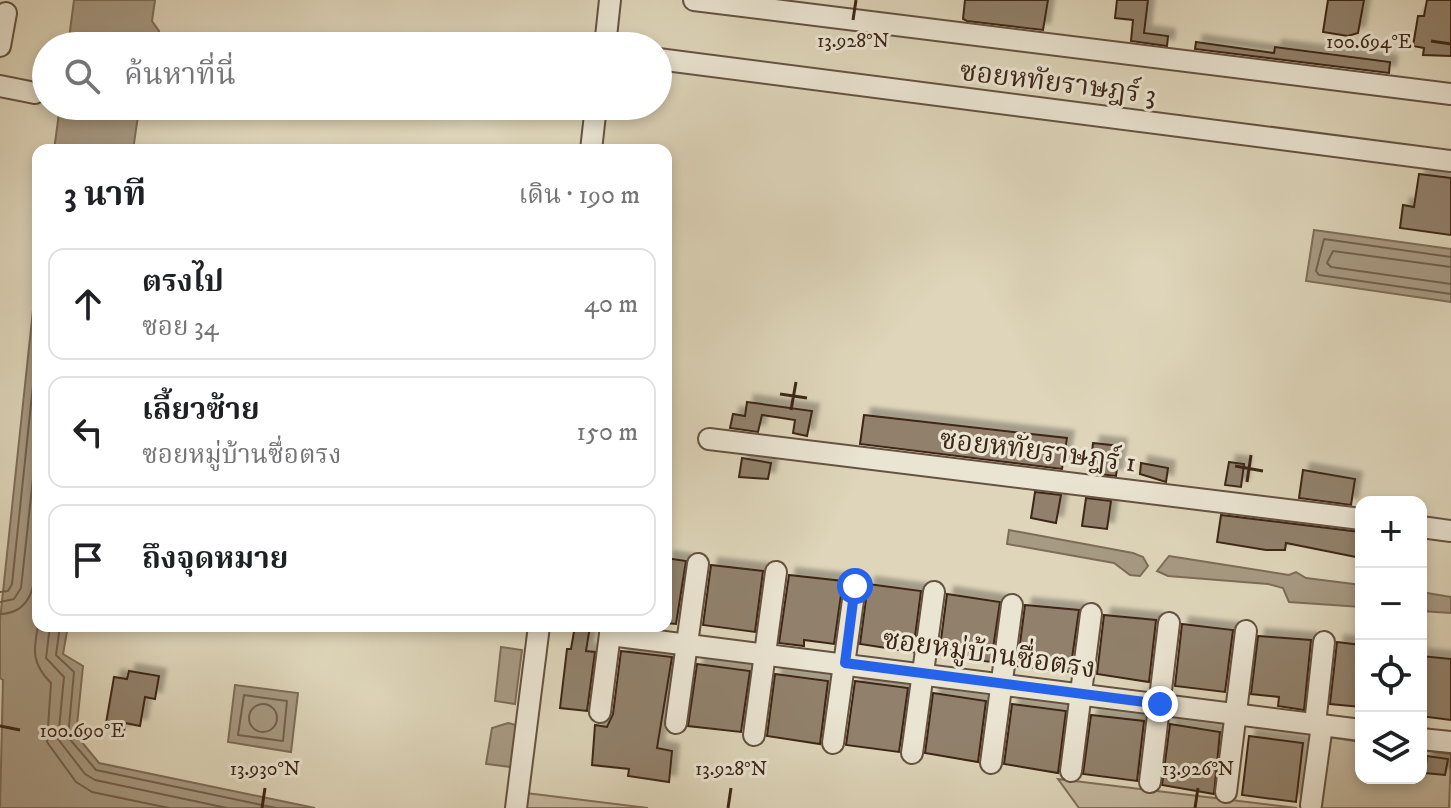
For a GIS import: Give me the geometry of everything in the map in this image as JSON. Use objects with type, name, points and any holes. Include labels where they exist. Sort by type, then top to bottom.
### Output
[{"type":"street","points":[[607,32],[610,0]]},
{"type":"street","points":[[694,0],[1451,94]]},
{"type":"street","points":[[0,46],[6,13]]},
{"type":"street","name":"ซอยหทัยราษฎร์ 3","points":[[672,61],[1451,161]]},
{"type":"street","points":[[4,79],[32,92]]},
{"type":"street","points":[[592,144],[594,120]]},
{"type":"street","name":"ซอยหทัยราษฎร์ 1","points":[[709,439],[1355,518]]},
{"type":"street","points":[[1427,528],[1451,531]]},
{"type":"street","points":[[676,723],[698,564]]},
{"type":"street","points":[[754,735],[776,572]]},
{"type":"street","points":[[833,743],[855,586]]},
{"type":"street","points":[[912,753],[934,592]]},
{"type":"street","points":[[991,763],[1012,605]]},
{"type":"street","points":[[1071,771],[1091,614]]},
{"type":"street","points":[[1150,782],[1169,623]]},
{"type":"street","points":[[1226,792],[1246,631]]},
{"type":"street","points":[[516,808],[538,632]]},
{"type":"street","points":[[600,712],[611,632]]},
{"type":"street","name":"ซอยหมู่บ้านซื่อตรง","points":[[616,632],[687,646],[845,663],[1355,729]]},
{"type":"street","points":[[1311,805],[1324,642]]},
{"type":"street","points":[[1427,740],[1451,742]]},
{"type":"shaded area","points":[[1322,736],[1355,741],[1355,784],[1427,784],[1427,751],[1451,754],[1449,808],[1320,808]]},
{"type":"shaded area","points":[[1058,779],[1297,808],[1079,808]]},
{"type":"shaded area","points":[[526,793],[648,808],[524,808]]},
{"type":"water","points":[[74,0],[155,0],[152,21],[159,32],[70,32]]},
{"type":"water","points":[[58,120],[137,120],[134,144],[55,144]]},
{"type":"water","points":[[1314,230],[1451,249],[1451,302],[1306,281]]},
{"type":"water","points":[[32,319],[32,632],[67,632],[63,654],[83,666],[76,735],[99,763],[315,808],[0,808],[3,680],[0,678],[0,620]]},
{"type":"water","points":[[1009,530],[1133,553],[1143,557],[1148,566],[1140,576],[1130,575],[1114,563],[1007,544]]},
{"type":"water","points":[[1169,556],[1289,575],[1296,572],[1306,578],[1355,584],[1355,607],[1289,602],[1283,588],[1268,584],[1168,576],[1157,571]]},
{"type":"water","points":[[1427,593],[1451,597],[1451,613],[1427,611]]},
{"type":"water","points":[[501,647],[522,650],[515,704],[495,701]]},
{"type":"water","points":[[235,685],[298,693],[291,752],[228,742]]},
{"type":"water","points":[[508,723],[516,725],[511,767],[486,764],[492,728]]},
{"type":"building","points":[[965,0],[1048,0],[1043,30],[967,21],[963,19]]},
{"type":"building","points":[[1117,0],[1148,0],[1144,33],[1168,36],[1167,46],[1131,41],[1133,20],[1115,18]]},
{"type":"building","points":[[1328,0],[1364,0],[1358,33],[1348,36],[1323,32]]},
{"type":"building","points":[[1427,0],[1451,0],[1451,56],[1423,55],[1424,48],[1413,46],[1418,16],[1424,16]]},
{"type":"building","points":[[1196,42],[1274,53],[1275,47],[1390,62],[1389,73],[1195,49]]},
{"type":"building","points":[[1419,174],[1451,178],[1451,235],[1400,228],[1403,205],[1414,207]]},
{"type":"building","points":[[747,402],[812,411],[807,436],[793,433],[795,420],[762,415],[758,432],[730,428],[733,414],[745,416]]},
{"type":"building","points":[[864,415],[1067,438],[1062,469],[860,444]]},
{"type":"building","points":[[1093,443],[1120,446],[1116,476],[1090,473]]},
{"type":"building","points":[[742,458],[771,463],[768,479],[739,477]]},
{"type":"building","points":[[1229,462],[1244,464],[1241,487],[1225,485]]},
{"type":"building","points":[[1141,463],[1168,468],[1166,482],[1140,474]]},
{"type":"building","points":[[1303,470],[1355,479],[1351,505],[1299,498]]},
{"type":"building","points":[[1035,492],[1061,495],[1056,523],[1031,518]]},
{"type":"building","points":[[1086,498],[1111,501],[1107,529],[1082,526]]},
{"type":"building","points":[[1221,515],[1355,531],[1355,557],[1286,543],[1285,550],[1266,550],[1217,542]]},
{"type":"building","points":[[672,559],[686,561],[676,624],[672,624]]},
{"type":"building","points":[[711,565],[763,571],[755,632],[703,625]]},
{"type":"building","points":[[789,575],[843,581],[834,644],[804,640],[804,646],[779,643]]},
{"type":"building","points":[[868,584],[921,591],[913,652],[860,644]]},
{"type":"building","points":[[947,594],[1000,602],[991,662],[939,655]]},
{"type":"building","points":[[1025,605],[1079,610],[1070,672],[1017,666]]},
{"type":"building","points":[[1104,615],[1156,620],[1149,682],[1097,674]]},
{"type":"building","points":[[1182,624],[1233,630],[1225,692],[1175,686]]},
{"type":"building","points":[[574,632],[589,632],[586,651],[595,652],[587,711],[560,708],[567,649],[571,649]]},
{"type":"building","points":[[1258,636],[1311,640],[1304,710],[1278,706],[1279,697],[1251,694]]},
{"type":"building","points":[[1337,642],[1355,644],[1355,706],[1330,704]]},
{"type":"building","points":[[621,651],[672,657],[657,748],[672,751],[669,782],[628,776],[629,769],[592,765],[595,725],[607,727],[613,714]]},
{"type":"building","points":[[1427,657],[1451,659],[1451,720],[1427,717]]},
{"type":"building","points":[[697,664],[750,671],[741,732],[688,726]]},
{"type":"building","points":[[129,671],[159,676],[155,699],[145,697],[140,726],[125,723],[124,732],[105,729],[114,677],[127,679]]},
{"type":"building","points":[[775,674],[828,681],[820,744],[767,736]]},
{"type":"building","points":[[855,681],[908,688],[899,752],[846,745]]},
{"type":"building","points":[[933,693],[986,701],[978,762],[925,753]]},
{"type":"building","points":[[1012,704],[1066,711],[1058,773],[1004,764]]},
{"type":"building","points":[[1091,715],[1144,721],[1137,781],[1083,774]]},
{"type":"building","points":[[1170,724],[1220,732],[1214,794],[1162,785]]},
{"type":"building","points":[[1249,736],[1303,743],[1296,802],[1242,795]]},
{"type":"building","points":[[1427,756],[1448,759],[1445,775],[1427,773]]},
{"type":"route","points":[[855,586],[845,663],[1160,704]]}]
